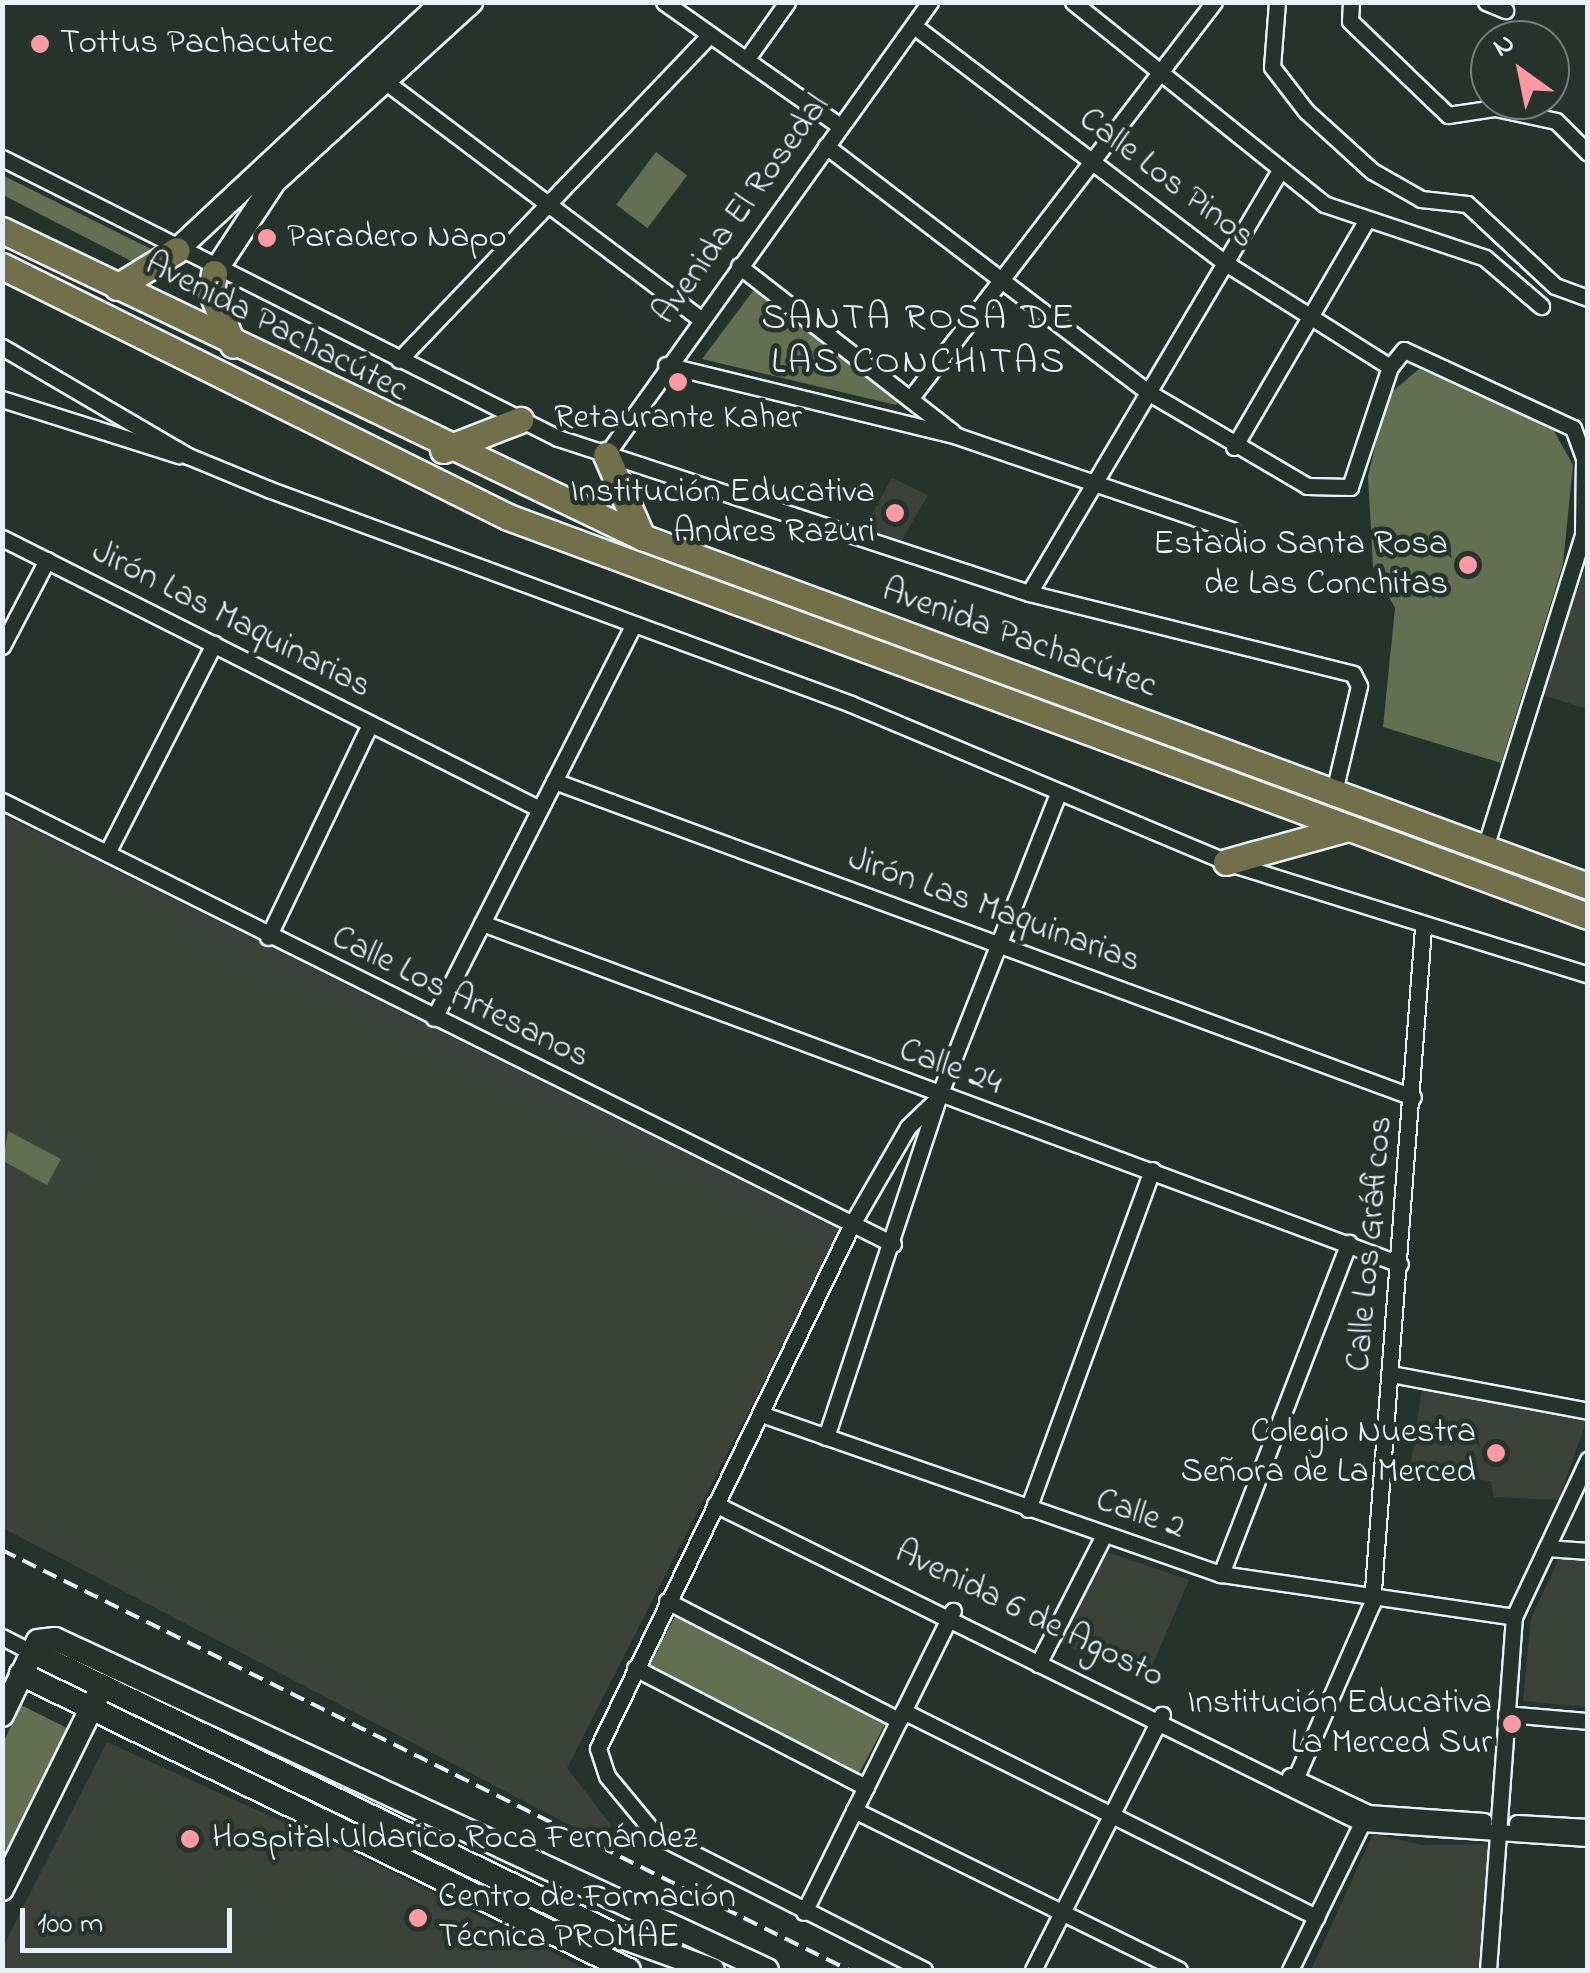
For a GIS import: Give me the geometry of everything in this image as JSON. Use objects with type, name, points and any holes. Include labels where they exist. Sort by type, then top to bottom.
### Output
[{"type":"main road","name":"Avenida Pachacútec","points":[[2,230],[443,450],[642,537],[1588,886]]},
{"type":"main road","points":[[117,287],[177,250]]},
{"type":"main road","name":"Avenida Pachacútec","points":[[2,266],[508,518],[886,661],[1588,916]]},
{"type":"main road","points":[[214,272],[211,291],[233,346]]},
{"type":"main road","points":[[278,406],[292,375]]},
{"type":"main road","points":[[443,450],[520,420]]},
{"type":"main road","points":[[606,455],[642,537]]},
{"type":"main road","points":[[886,661],[898,632]]},
{"type":"main road","points":[[1226,862],[1349,828]]},
{"type":"street","points":[[177,250],[443,2]]},
{"type":"street","points":[[214,272],[274,182],[471,2]]},
{"type":"street","points":[[664,2],[840,126]]},
{"type":"street","points":[[746,60],[788,2]]},
{"type":"street","name":"Avenida El Rosedal","points":[[606,455],[930,2]]},
{"type":"street","points":[[910,399],[1214,2]]},
{"type":"street","points":[[1277,2],[1272,67],[1306,111],[1372,171],[1421,199],[1468,204],[1555,286],[1588,298]]},
{"type":"street","points":[[1351,2],[1350,21],[1448,115],[1495,108],[1556,121],[1588,153]]},
{"type":"street","points":[[1486,2],[1505,10]]},
{"type":"street","points":[[1077,4],[1278,173],[1366,222],[1452,244],[1504,268],[1541,306]]},
{"type":"street","name":"Calle Los Pinos","points":[[914,26],[1224,262],[1310,321],[1390,368]]},
{"type":"street","points":[[398,360],[710,35]]},
{"type":"street","points":[[386,82],[700,319]]},
{"type":"street","points":[[826,146],[1146,391],[1234,448],[1307,486],[1350,487],[1390,368],[1400,352],[1422,354],[1573,428],[1584,459],[1585,530],[1484,848]]},
{"type":"street","name":"Avenida Pachacútec","points":[[2,158],[214,272],[520,420],[606,455],[1029,593],[1358,679],[1334,792]]},
{"type":"street","points":[[1029,593],[1278,173]]},
{"type":"street","points":[[206,222],[234,240]]},
{"type":"street","points":[[1234,448],[1366,222]]},
{"type":"street","points":[[739,266],[957,436]]},
{"type":"street","points":[[2,346],[188,456],[633,626],[851,704],[1056,798],[1226,862],[1423,928],[1588,975]]},
{"type":"street","points":[[666,366],[957,436],[1231,530]]},
{"type":"street","points":[[2,398],[143,450],[188,456]]},
{"type":"street","name":"Jirón Las Maquinarias","points":[[2,538],[540,809]]},
{"type":"street","points":[[2,646],[47,560]]},
{"type":"street","points":[[434,1018],[633,626]]},
{"type":"street","points":[[107,853],[214,644]]},
{"type":"street","points":[[268,937],[370,724]]},
{"type":"street","name":"Jirón Las Maquinarias","points":[[554,781],[1413,1097]]},
{"type":"street","points":[[826,1438],[938,1098],[1056,798]]},
{"type":"street","name":"Calle Los Artesanos","points":[[2,800],[268,937],[893,1244]]},
{"type":"street","name":"Calle 24","points":[[482,923],[938,1098],[1152,1170],[1400,1264]]},
{"type":"street","name":"Calle Los Gráficos","points":[[1293,1783],[1372,1603],[1423,928]]},
{"type":"street","points":[[924,1970],[655,1834],[607,1776],[598,1748],[852,1224],[908,1127],[938,1098]]},
{"type":"street","points":[[1028,1509],[1152,1170]]},
{"type":"street","points":[[1222,1574],[1348,1242]]},
{"type":"street","points":[[1392,1374],[1588,1411]]},
{"type":"street","name":"Calle 2","points":[[761,1414],[1222,1574],[1372,1603],[1514,1616]]},
{"type":"street","points":[[1488,1970],[1514,1616],[1588,1460]]},
{"type":"street","name":"Avenida 6 de Agosto","points":[[717,1500],[1365,1818]]},
{"type":"street","points":[[1040,1660],[1104,1536]]},
{"type":"street","points":[[1547,1548],[1588,1550]]},
{"type":"street","points":[[668,1601],[1316,1917]]},
{"type":"street","points":[[804,1912],[951,1615]]},
{"type":"street","points":[[2,1638],[39,1644],[107,1676],[613,1934],[707,1963],[766,1970]]},
{"type":"street","points":[[2,1714],[12,1670],[39,1644]]},
{"type":"street","points":[[635,1668],[866,1787]]},
{"type":"street","points":[[12,1670],[628,1970]]},
{"type":"street","points":[[2,1889],[107,1676]]},
{"type":"street","points":[[1506,1714],[1588,1720]]},
{"type":"street","points":[[1033,1970],[1160,1719]]},
{"type":"street","points":[[854,1810],[1179,1970]]},
{"type":"street","points":[[1290,1970],[1365,1818],[1588,1838]]},
{"type":"street","points":[[1497,1827],[1588,1828]]},
{"type":"street","points":[[1490,1941],[1509,1942]]},
{"type":"shaded area","name":"Institución Educativa Andres Razuri","points":[[892,478],[928,495],[900,543],[862,532]]},
{"type":"shaded area","points":[[1587,563],[1587,709],[1540,694]]},
{"type":"shaded area","points":[[2,814],[841,1230],[567,1768],[611,1825],[602,1842],[3,1528]]},
{"type":"shaded area","name":"Colegio Nuestra Señora de La Merced","points":[[1422,1389],[1587,1420],[1558,1500],[1494,1497],[1491,1481],[1410,1471]]},
{"type":"shaded area","name":"Colegio Nuestra Señora de La Merced","points":[[1110,1553],[1189,1580],[1145,1682],[1058,1641],[1101,1554]]},
{"type":"shaded area","name":"Colegio Nuestra Señora de La Merced","points":[[1559,1559],[1587,1561],[1587,1707],[1523,1701],[1531,1618]]},
{"type":"shaded area","name":"Hospital Uldarico Roca Fernández","points":[[107,1742],[380,1866],[587,1970],[3,1970],[3,1947]]},
{"type":"shaded area","points":[[1373,1834],[1422,1845],[1491,1844],[1480,1970],[1311,1970]]},
{"type":"green space","points":[[656,152],[687,175],[647,228],[616,205]]},
{"type":"green space","points":[[2,175],[153,250],[137,264],[3,195]]},
{"type":"green space","points":[[756,287],[902,398],[896,405],[702,359]]},
{"type":"green space","name":"Estadio Santa Rosa de Las Conchitas","points":[[1419,369],[1550,424],[1573,465],[1563,564],[1501,763],[1383,727],[1395,608],[1373,567],[1368,476],[1388,395]]},
{"type":"green space","points":[[8,1131],[61,1159],[47,1185],[3,1161]]},
{"type":"green space","points":[[678,1611],[886,1722],[856,1778],[648,1668]]},
{"type":"green space","points":[[21,1705],[69,1729],[3,1863],[3,1743]]},
{"type":"railway","points":[[2,1550],[849,1970]]},
{"type":"place","name":"Tottus Pachacutec","points":[[40,44]]},
{"type":"place","name":"Paradero Napo","points":[[267,238]]},
{"type":"place","name":"Retaurante Kaher","points":[[678,382]]},
{"type":"place","name":"Institución Educativa Andres Razuri","points":[[895,513]]},
{"type":"place","name":"Estadio Santa Rosa de Las Conchitas","points":[[1468,565]]},
{"type":"place","name":"Colegio Nuestra Señora de La Merced","points":[[1496,1453]]},
{"type":"place","name":"Institución Educativa La Merced Sur","points":[[1512,1724]]},
{"type":"place","name":"Hospital Uldarico Roca Fernández","points":[[190,1839]]},
{"type":"place","name":"Centro de Formación Técnica PROMAE","points":[[418,1918]]},
{"type":"district","name":"SANTA ROSA DE LAS CONCHITAS","points":[[919,342]]}]
